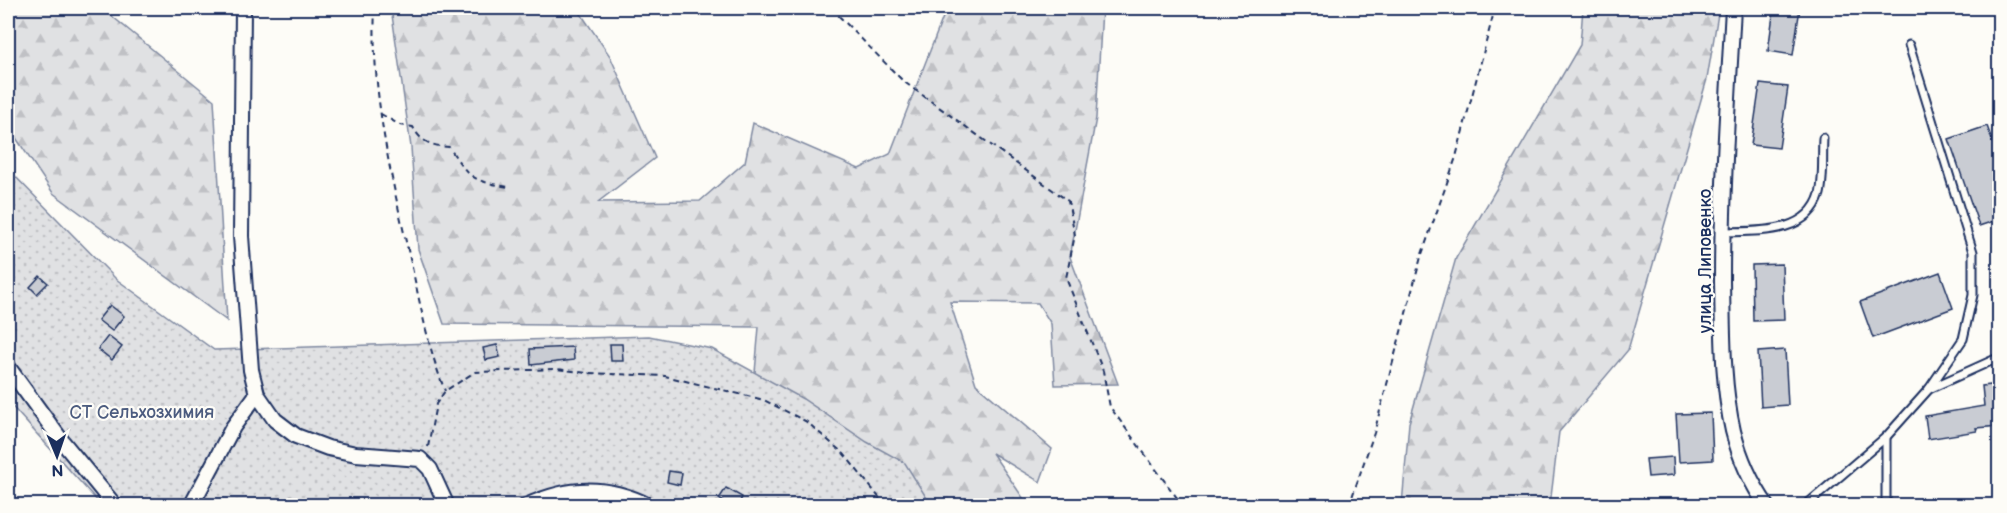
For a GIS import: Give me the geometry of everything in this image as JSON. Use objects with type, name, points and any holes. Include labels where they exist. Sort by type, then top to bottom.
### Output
[{"type":"street","points":[[243,8],[241,236],[251,370],[257,394],[275,420],[296,436],[328,448],[356,454],[420,459],[430,469],[447,506]]},
{"type":"street","name":"улица Липовенко","points":[[1733,8],[1723,232],[1723,331],[1728,404],[1734,432],[1749,477],[1767,506]]},
{"type":"street","points":[[8,367],[61,440],[116,506]]},
{"type":"street","points":[[191,506],[233,427],[257,394]]},
{"type":"street","points":[[526,506],[566,491],[589,488],[621,494],[649,506]]},
{"type":"lane","points":[[1805,506],[1886,437],[1929,389],[1963,339],[1973,295],[1973,252],[1909,45]]},
{"type":"lane","points":[[1723,232],[1780,227],[1798,223],[1810,212],[1820,194],[1823,138]]},
{"type":"lane","points":[[1929,389],[2000,357]]},
{"type":"lane","points":[[1886,437],[1886,506]]},
{"type":"lane","points":[[1994,506],[2000,501]]},
{"type":"path","points":[[375,8],[376,78],[396,206],[431,356],[445,391]]},
{"type":"path","points":[[831,8],[903,81],[1068,201],[1075,235],[1065,278],[1103,370],[1110,407],[1183,506]]},
{"type":"path","points":[[1349,506],[1374,433],[1421,257],[1456,158],[1495,8]]},
{"type":"path","points":[[381,114],[400,125],[413,127],[418,138],[436,146],[449,147],[469,176],[480,181],[508,187]]},
{"type":"path","points":[[420,459],[430,443],[436,404],[445,391],[475,372],[557,369],[587,373],[665,376],[764,400],[807,422],[844,454],[886,506]]},
{"type":"green space","points":[[8,8],[102,8],[214,100],[227,321],[53,193],[8,126]]},
{"type":"green space","points":[[391,8],[577,8],[610,56],[655,158],[598,202],[700,201],[745,162],[753,123],[859,169],[890,154],[945,12],[957,8],[1102,8],[1096,118],[1070,257],[1118,384],[1055,385],[1051,324],[1038,303],[950,302],[976,384],[1052,449],[1040,482],[992,453],[1028,505],[893,505],[754,384],[759,327],[444,324],[418,249],[411,147]]},
{"type":"green space","points":[[1583,8],[1719,8],[1707,79],[1628,350],[1559,432],[1550,505],[1402,505],[1409,423],[1456,258],[1580,45]]},
{"type":"green space","name":"СТ Сельхозхимия","points":[[8,169],[116,279],[214,350],[649,336],[712,349],[803,399],[867,442],[905,463],[931,505],[101,505],[8,402]]},
{"type":"building","points":[[1774,8],[1800,8],[1793,55],[1768,51]]},
{"type":"building","points":[[1760,84],[1788,87],[1779,148],[1751,145]]},
{"type":"building","points":[[1987,126],[2000,162],[2000,219],[1979,226],[1949,139]]},
{"type":"building","points":[[1782,264],[1784,320],[1753,321],[1752,265]]},
{"type":"building","points":[[1940,272],[1953,308],[1873,338],[1860,302]]},
{"type":"building","points":[[40,276],[48,283],[37,294],[30,287]]},
{"type":"building","points":[[110,305],[124,316],[112,331],[98,320]]},
{"type":"building","points":[[108,336],[122,347],[112,360],[98,349]]},
{"type":"building","points":[[610,344],[622,344],[623,361],[611,361]]},
{"type":"building","points":[[497,345],[500,357],[486,360],[483,348]]},
{"type":"building","points":[[573,347],[574,360],[531,365],[530,349]]},
{"type":"building","points":[[1785,350],[1788,405],[1761,407],[1758,352]]},
{"type":"building","points":[[2000,384],[2000,426],[1976,428],[1977,431],[1928,439],[1925,416],[1984,406],[1982,386]]},
{"type":"building","points":[[1711,413],[1713,460],[1679,462],[1676,414]]},
{"type":"building","points":[[1673,457],[1674,475],[1648,477],[1646,459]]},
{"type":"building","points":[[669,471],[682,473],[680,485],[667,482]]},
{"type":"building","points":[[726,488],[742,497],[738,506],[730,506],[719,499]]}]
